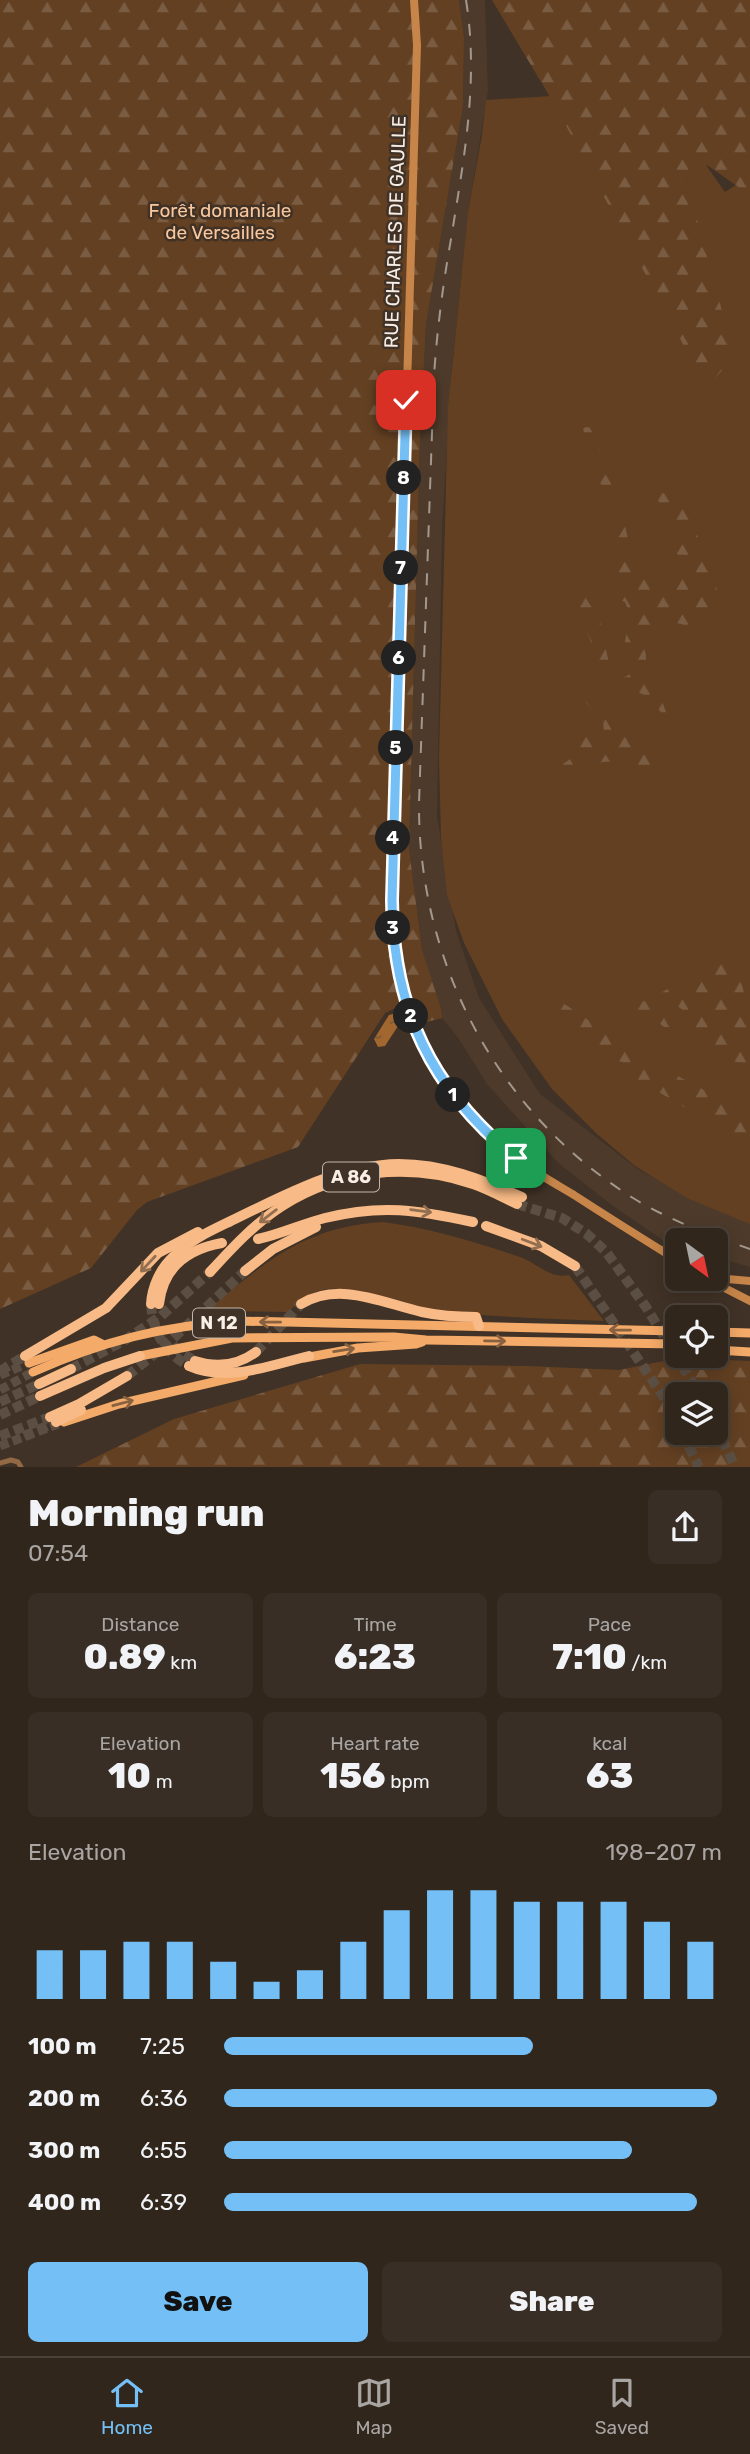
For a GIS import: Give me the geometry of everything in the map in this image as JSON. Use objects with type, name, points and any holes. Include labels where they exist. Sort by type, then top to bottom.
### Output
[{"type":"highway","name":"A 86","points":[[211,1272],[243,1237],[281,1207],[319,1187],[350,1178],[386,1172],[442,1175],[520,1200],[461,1173],[436,1167],[401,1164],[374,1166],[333,1175],[273,1200]]},
{"type":"highway","points":[[222,1243],[195,1250],[180,1260],[165,1279],[155,1304],[155,1286],[162,1270],[178,1252],[202,1235],[273,1200]]},
{"type":"highway","points":[[29,1363],[106,1308],[164,1248],[273,1200]]},
{"type":"highway","name":"A 86","points":[[246,1271],[288,1240],[332,1221],[367,1211],[391,1208],[421,1211],[474,1222]]},
{"type":"highway","points":[[258,1239],[329,1217],[367,1211]]},
{"type":"highway","points":[[486,1226],[541,1246],[575,1266]]},
{"type":"highway","points":[[301,1304],[327,1293],[347,1294],[435,1315],[476,1317],[479,1326]]},
{"type":"highway","name":"N 12","points":[[29,1363],[94,1340],[102,1344],[179,1326],[238,1321],[665,1331]]},
{"type":"highway","points":[[728,1332],[750,1333]]},
{"type":"highway","name":"N 12","points":[[40,1396],[140,1356],[212,1341],[243,1338],[381,1337],[631,1342],[640,1348],[665,1347]]},
{"type":"highway","points":[[256,1352],[228,1365],[192,1363],[206,1372],[233,1373],[309,1356],[358,1348],[416,1344],[426,1340]]},
{"type":"highway","points":[[728,1345],[750,1345]]},
{"type":"highway","points":[[728,1351],[750,1352]]},
{"type":"highway","points":[[55,1421],[253,1373],[309,1356]]},
{"type":"highway","points":[[39,1384],[71,1369]]},
{"type":"highway","points":[[55,1421],[79,1404],[130,1377]]},
{"type":"main road","name":"RUE CHARLES DE GAULLE","points":[[414,0],[416,46],[392,900],[393,933],[400,979],[421,1042],[444,1083],[464,1110],[524,1165],[665,1253]]},
{"type":"main road","points":[[728,1279],[750,1280]]},
{"type":"main road","points":[[728,1290],[750,1301]]},
{"type":"street","points":[[0,1463],[11,1460],[18,1462],[21,1467]]},
{"type":"shaded area","points":[[459,0],[485,0],[488,91],[469,207],[452,367],[442,529],[437,816],[456,931],[479,998],[540,1094],[639,1170],[696,1200],[750,1221],[750,1267],[728,1261],[728,1228],[665,1228],[665,1242],[613,1206],[557,1162],[487,1084],[459,1039],[442,1018],[423,1023],[411,985],[422,950],[409,848],[420,439],[426,324],[463,106],[464,37]]},
{"type":"green space","name":"Forêt domaniale de Versailles","points":[[0,0],[459,0],[464,37],[463,106],[426,324],[420,439],[409,848],[422,950],[442,1018],[423,1023],[399,1006],[385,1013],[298,1147],[147,1202],[137,1210],[91,1268],[0,1309]]},
{"type":"green space","points":[[492,0],[750,0],[750,195],[707,165],[686,179],[734,355],[711,384],[685,348],[556,107]]},
{"type":"green space","points":[[551,96],[703,266],[686,178],[706,165],[725,192],[750,176],[750,1224],[687,1198],[635,1166],[597,1134],[552,1089],[502,1019],[464,943],[447,895],[441,837],[439,757],[448,408],[468,212],[486,100]]},
{"type":"green space","points":[[593,428],[625,526],[636,572],[657,584],[669,584],[691,576],[693,565],[677,553],[669,521],[655,495],[688,494],[688,511],[713,575],[718,608],[712,620],[699,627],[672,622],[648,638],[645,646],[648,683],[662,701],[667,715],[644,695],[617,687],[606,676],[600,682],[593,679],[598,667],[590,639],[575,608],[576,596],[583,593],[598,618],[608,660],[620,679],[629,675],[625,641],[628,626],[623,618],[627,607],[614,593],[607,570],[615,551],[612,508],[603,491],[583,429]]},
{"type":"green space","points":[[584,692],[608,709],[637,750],[663,769],[648,771],[603,762],[592,766],[580,776],[563,775],[563,764],[576,755],[569,745],[572,733],[585,723],[584,734],[588,739],[599,738],[604,733],[603,721],[584,700]]},
{"type":"green space","points":[[726,940],[730,941],[734,950],[732,959],[739,973],[750,1017],[750,1067],[713,1052],[699,1042],[687,1028],[664,1027],[660,1024],[665,1016],[688,1014],[675,1004],[658,1004],[654,1007],[653,1017],[635,1013],[632,1008],[636,1003],[651,999],[678,983],[694,979],[694,970]]},
{"type":"green space","points":[[551,995],[648,1060],[730,1104],[750,1109],[750,1157],[706,1120],[635,1078],[627,1064],[593,1052],[542,1012]]},
{"type":"green space","points":[[383,1222],[469,1241],[520,1257],[550,1273],[569,1275],[604,1321],[459,1313],[343,1289],[329,1289],[312,1294],[289,1312],[206,1311],[286,1250],[329,1231]]},
{"type":"green space","points":[[728,1360],[750,1361],[750,1467],[76,1467],[174,1419],[360,1364],[619,1370],[665,1361],[665,1368],[728,1368]]},
{"type":"water","points":[[389,1015],[398,1015],[400,1023],[385,1046],[378,1047],[374,1039]]},
{"type":"tunnel","points":[[517,1204],[562,1218],[587,1234],[607,1253],[646,1307],[692,1382]]},
{"type":"tunnel","points":[[575,1266],[665,1399]]},
{"type":"tunnel","points":[[127,1376],[166,1345],[245,1271]]},
{"type":"tunnel","points":[[71,1369],[125,1340],[161,1316],[210,1272]]},
{"type":"tunnel","points":[[151,1304],[154,1324],[161,1340],[189,1366]]},
{"type":"tunnel","points":[[256,1352],[301,1304]]},
{"type":"tunnel","points":[[173,1345],[195,1361]]},
{"type":"tunnel","points":[[0,1371],[25,1356]]},
{"type":"tunnel","points":[[0,1375],[29,1363]]},
{"type":"tunnel","points":[[0,1390],[33,1372]]},
{"type":"tunnel","points":[[0,1402],[39,1384]]},
{"type":"tunnel","points":[[0,1415],[40,1396]]},
{"type":"tunnel","points":[[0,1436],[50,1417]]},
{"type":"tunnel","points":[[24,1436],[56,1422]]},
{"type":"tunnel","points":[[0,1446],[58,1424]]},
{"type":"tunnel","points":[[688,1445],[699,1467]]},
{"type":"tunnel","points":[[725,1445],[735,1467]]},
{"type":"railway","points":[[466,0],[471,60],[468,120],[443,290],[434,376],[419,803],[422,862],[433,920],[450,975],[475,1028],[505,1078],[542,1123],[585,1163],[633,1198],[675,1220],[750,1249]]},
{"type":"route","points":[[406,400],[392,900],[396,954],[407,1005],[428,1056],[464,1110],[516,1158]]}]
